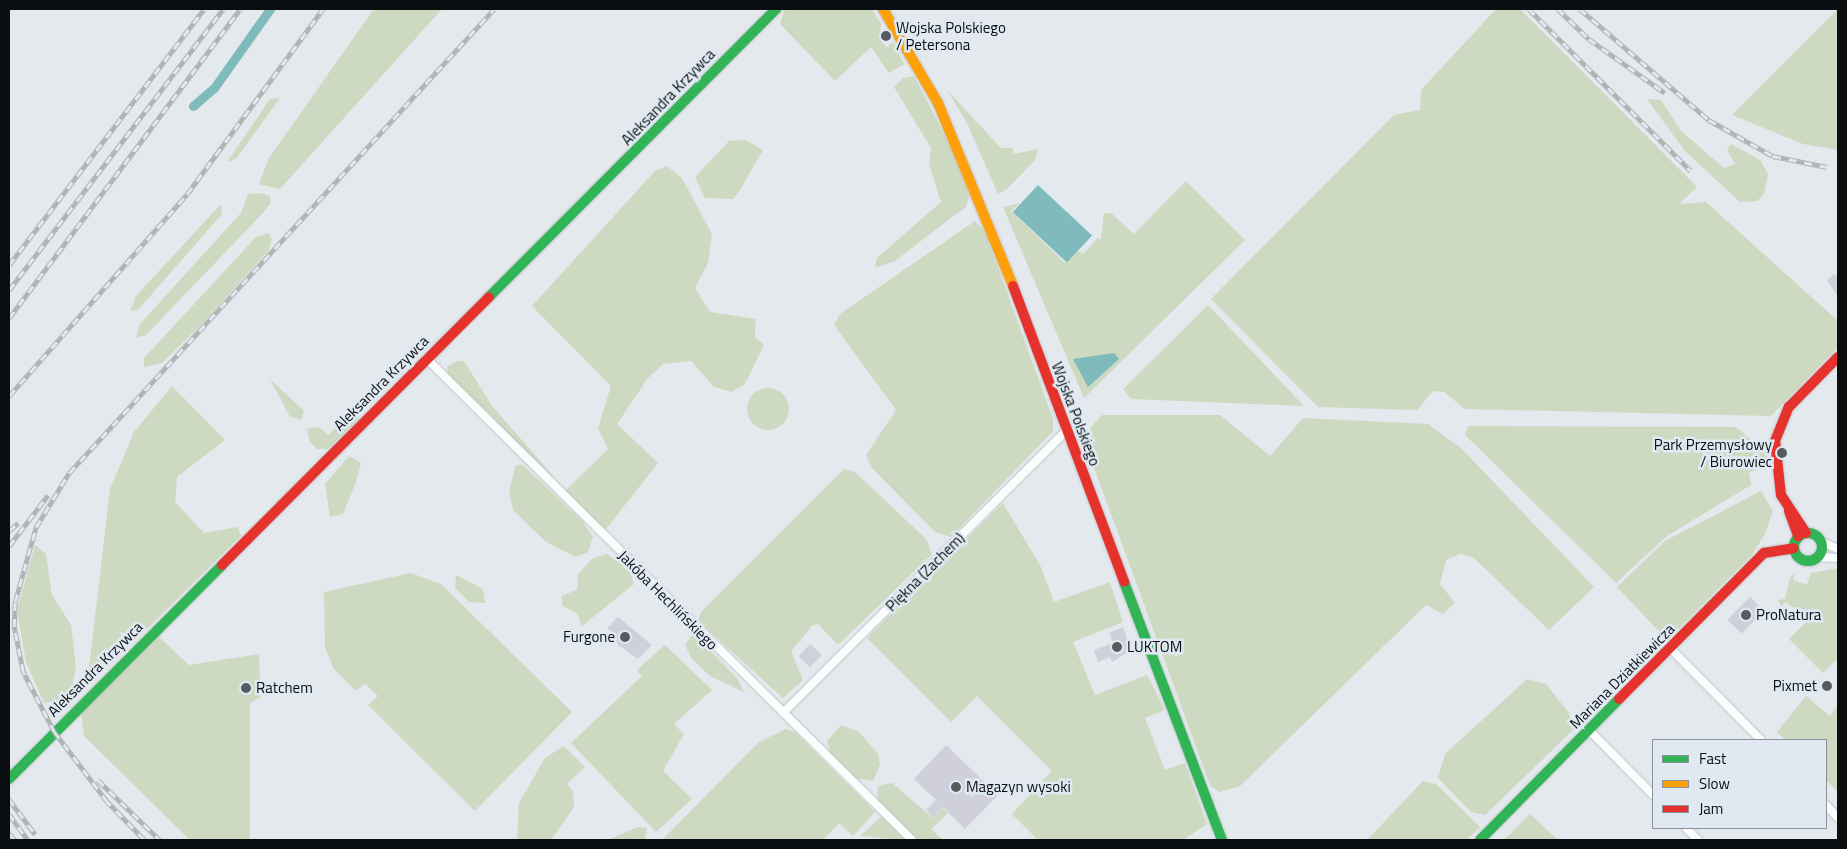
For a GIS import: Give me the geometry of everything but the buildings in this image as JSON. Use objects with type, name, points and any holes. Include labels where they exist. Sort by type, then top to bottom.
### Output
[{"type":"street","name":"Aleksandra Krzywca","points":[[9,779],[426,358],[776,9]]},
{"type":"street","name":"Wojska Polskiego","points":[[883,9],[938,103],[971,176],[1222,840]]},
{"type":"street","points":[[1802,535],[1781,495],[1775,456],[1780,423],[1789,406],[1838,357]]},
{"type":"street","name":"Jakóba Hechlińskiego","points":[[426,358],[912,840]]},
{"type":"street","name":"Piękna (Zachem)","points":[[783,713],[1066,431]]},
{"type":"street","points":[[1802,535],[1816,535],[1822,542],[1838,549]]},
{"type":"street","points":[[1802,535],[1794,548],[1804,560],[1818,557],[1838,558]]},
{"type":"street","points":[[1818,557],[1822,542]]},
{"type":"street","name":"Mariana Dziatkiewicza","points":[[1480,840],[1764,553],[1794,548]]},
{"type":"street","points":[[1670,648],[1760,739]]},
{"type":"street","points":[[1589,730],[1652,794]]},
{"type":"street","points":[[1827,806],[1838,818]]},
{"type":"street","points":[[1687,829],[1698,840]]},
{"type":"green space","points":[[374,9],[442,9],[280,189],[259,184],[269,158]]},
{"type":"green space","points":[[785,9],[872,9],[881,24],[880,39],[886,47],[893,42],[904,64],[889,73],[871,47],[835,81],[780,24]]},
{"type":"green space","points":[[1496,9],[1520,9],[1697,187],[1679,204],[1706,202],[1838,321],[1838,347],[1771,416],[1465,409],[1444,392],[1433,391],[1417,410],[1318,407],[1211,299],[1394,115],[1420,110],[1421,90]]},
{"type":"green space","points":[[1838,9],[1838,150],[1803,144],[1732,115]]},
{"type":"green space","points":[[914,76],[962,169],[969,196],[966,207],[895,261],[875,268],[877,258],[941,202],[929,164],[931,148],[894,87],[903,78]]},
{"type":"green space","points":[[947,90],[1001,148],[1013,148],[1013,154],[1038,149],[1035,160],[1006,190],[998,194],[967,123]]},
{"type":"green space","points":[[280,98],[236,159],[227,162],[270,99]]},
{"type":"green space","points":[[1647,99],[1661,100],[1681,131],[1724,168],[1735,164],[1727,150],[1731,144],[1760,160],[1768,174],[1764,194],[1757,201],[1740,202],[1685,151]]},
{"type":"green space","points":[[745,140],[763,150],[740,190],[733,199],[705,198],[695,177],[729,141]]},
{"type":"green space","points":[[667,166],[682,178],[712,234],[708,263],[695,288],[710,312],[756,319],[755,337],[764,345],[745,384],[732,392],[714,387],[691,361],[663,364],[648,378],[617,424],[658,463],[607,528],[600,528],[567,497],[566,490],[608,449],[598,428],[611,386],[532,306],[655,171]]},
{"type":"green space","points":[[1186,181],[1245,240],[1084,398],[1003,207],[1020,203],[1011,211],[1065,263],[1077,250],[1083,254],[1098,238],[1101,240],[1104,213],[1111,213],[1134,234]]},
{"type":"green space","points":[[260,193],[270,196],[271,203],[261,215],[146,335],[136,338],[139,325],[241,213],[248,194]]},
{"type":"green space","points":[[221,204],[222,214],[138,310],[130,311],[136,296]]},
{"type":"green space","points":[[975,221],[985,232],[1053,419],[1053,431],[951,537],[935,532],[872,468],[866,455],[896,410],[834,325],[840,314]]},
{"type":"green space","points":[[268,233],[272,239],[269,250],[201,325],[162,363],[144,367],[144,358],[256,237]]},
{"type":"green space","points":[[1208,305],[1304,406],[1131,399],[1123,389]]},
{"type":"green space","points":[[458,361],[464,361],[492,406],[557,480],[448,376],[447,366]]},
{"type":"green space","points":[[270,379],[304,411],[301,420],[290,417]]},
{"type":"green space","points":[[172,386],[225,440],[177,477],[175,502],[204,533],[238,527],[241,536],[96,679],[89,668],[110,489],[134,432]]},
{"type":"green space","points":[[772,388],[780,391],[786,397],[789,409],[786,421],[780,427],[764,430],[756,427],[750,421],[747,405],[750,397],[756,391]]},
{"type":"green space","points":[[352,410],[358,410],[359,419],[329,449],[317,449],[310,442],[307,429],[318,427],[329,435]]},
{"type":"green space","points":[[1102,415],[1220,415],[1270,456],[1303,418],[1428,424],[1461,448],[1594,587],[1549,630],[1474,558],[1461,554],[1446,560],[1440,584],[1455,603],[1443,614],[1426,605],[1240,786],[1219,792],[1210,785],[1088,451],[1090,428]]},
{"type":"green space","points":[[1468,426],[1736,427],[1766,452],[1770,466],[1749,472],[1751,485],[1667,536],[1616,583],[1465,435]]},
{"type":"green space","points":[[349,456],[361,463],[356,482],[343,514],[330,517],[325,484]]},
{"type":"green space","points":[[516,465],[523,465],[582,521],[593,537],[588,552],[576,557],[546,542],[513,510],[509,491]]},
{"type":"green space","points":[[844,469],[855,472],[926,539],[932,554],[838,645],[818,624],[812,626],[791,651],[803,680],[783,698],[698,621],[701,612]]},
{"type":"green space","points":[[1761,491],[1773,511],[1765,534],[1751,556],[1667,640],[1617,587],[1665,541]]},
{"type":"green space","points":[[1003,503],[1041,567],[1054,602],[1110,582],[1123,622],[1073,642],[1095,695],[1147,675],[1165,710],[1145,718],[1165,770],[1185,763],[1207,824],[1183,840],[1038,840],[1012,814],[1052,771],[977,696],[951,722],[867,638]]},
{"type":"green space","points":[[35,545],[46,554],[52,595],[71,625],[76,667],[70,698],[44,703],[26,662],[17,610]]},
{"type":"green space","points":[[607,554],[629,570],[634,584],[582,626],[577,613],[563,606],[561,596],[577,590],[578,574],[593,558]]},
{"type":"green space","points":[[1838,568],[1838,658],[1823,673],[1789,639],[1808,620],[1786,602],[1781,606],[1778,600],[1785,599],[1790,578],[1796,572],[1793,580],[1807,585],[1811,573]]},
{"type":"green space","points":[[411,573],[441,584],[572,712],[475,811],[368,705],[378,696],[365,684],[356,691],[334,669],[325,648],[324,592]]},
{"type":"green space","points":[[456,575],[483,589],[485,603],[469,602],[455,588]]},
{"type":"green space","points":[[693,633],[737,678],[744,692],[710,676],[692,659],[685,645]]},
{"type":"green space","points":[[159,637],[189,665],[259,654],[261,697],[250,703],[250,840],[190,840],[84,736],[81,713]]},
{"type":"green space","points":[[665,645],[712,690],[674,724],[684,734],[663,771],[692,799],[656,832],[571,743],[642,676],[637,670]]},
{"type":"green space","points":[[1527,679],[1546,684],[1569,713],[1573,730],[1485,815],[1471,812],[1438,778],[1445,754]]},
{"type":"green space","points":[[1806,696],[1830,716],[1838,705],[1838,792],[1827,781],[1827,739],[1785,739],[1777,732]]},
{"type":"green space","points":[[841,725],[859,732],[878,754],[880,765],[873,781],[854,778],[831,755],[827,741]]},
{"type":"green space","points":[[786,729],[796,733],[875,812],[853,836],[839,823],[823,840],[662,840],[759,742]]},
{"type":"green space","points":[[564,746],[585,767],[567,784],[573,791],[574,807],[551,840],[517,840],[519,803],[545,758]]},
{"type":"green space","points":[[1423,781],[1436,784],[1480,827],[1467,840],[1367,840]]},
{"type":"green space","points":[[892,783],[933,818],[943,808],[948,813],[931,829],[943,840],[915,840],[877,800],[878,786]]},
{"type":"green space","points":[[1530,814],[1558,840],[1504,840]]},
{"type":"green space","points":[[882,816],[905,840],[860,836]]},
{"type":"green space","points":[[638,827],[647,828],[645,840],[608,840]]},
{"type":"water","points":[[1038,185],[1092,235],[1067,263],[1013,212]]},
{"type":"water","points":[[1114,353],[1119,359],[1088,387],[1073,359]]},
{"type":"waterway","points":[[193,106],[214,88],[270,9]]},
{"type":"railway","points":[[9,265],[204,9]]},
{"type":"railway","points":[[9,290],[223,9]]},
{"type":"railway","points":[[9,318],[240,9]]},
{"type":"railway","points":[[9,396],[187,194],[323,9]]},
{"type":"railway","points":[[144,840],[107,802],[54,732],[23,672],[14,627],[15,602],[36,527],[69,473],[494,9]]},
{"type":"railway","points":[[1529,9],[1691,171]]},
{"type":"railway","points":[[1558,9],[1589,39],[1665,93]]},
{"type":"railway","points":[[1580,9],[1709,120],[1773,156],[1827,167]]},
{"type":"railway","points":[[9,546],[48,495]]},
{"type":"railway","points":[[9,531],[18,523]]},
{"type":"railway","points":[[98,780],[160,840]]},
{"type":"railway","points":[[9,799],[35,834]]},
{"type":"railway","points":[[9,814],[28,840]]},
{"type":"railway","points":[[9,833],[15,840]]},
{"type":"traffic: fast","points":[[489,297],[776,9]]},
{"type":"traffic: fast","points":[[1808,533],[1818,537],[1822,547],[1818,557],[1808,561],[1798,557],[1794,547],[1798,537],[1808,533]]},
{"type":"traffic: fast","points":[[9,779],[222,565]]},
{"type":"traffic: fast","points":[[1124,582],[1222,840]]},
{"type":"traffic: fast","points":[[1480,840],[1619,699]]},
{"type":"traffic: slow","points":[[883,9],[938,103],[1013,286]]},
{"type":"traffic: jam","points":[[1013,286],[1124,582]]},
{"type":"traffic: jam","points":[[222,565],[489,297]]},
{"type":"traffic: jam","points":[[1806,533],[1781,495],[1775,441],[1789,407],[1838,357]]},
{"type":"traffic: jam","points":[[1789,511],[1798,536]]},
{"type":"traffic: jam","points":[[1619,699],[1764,553],[1794,548]]},
{"type":"place","name":"Wojska Polskiego / Petersona","points":[[886,36]]},
{"type":"place","name":"Park Przemysłowy / Biurowiec","points":[[1782,453]]},
{"type":"place","name":"ProNatura","points":[[1746,615]]},
{"type":"place","name":"Furgone","points":[[625,637]]},
{"type":"place","name":"LUKTOM","points":[[1117,647]]},
{"type":"place","name":"Pixmet","points":[[1827,686]]},
{"type":"place","name":"Ratchem","points":[[246,688]]},
{"type":"place","name":"Magazyn wysoki","points":[[956,787]]}]
